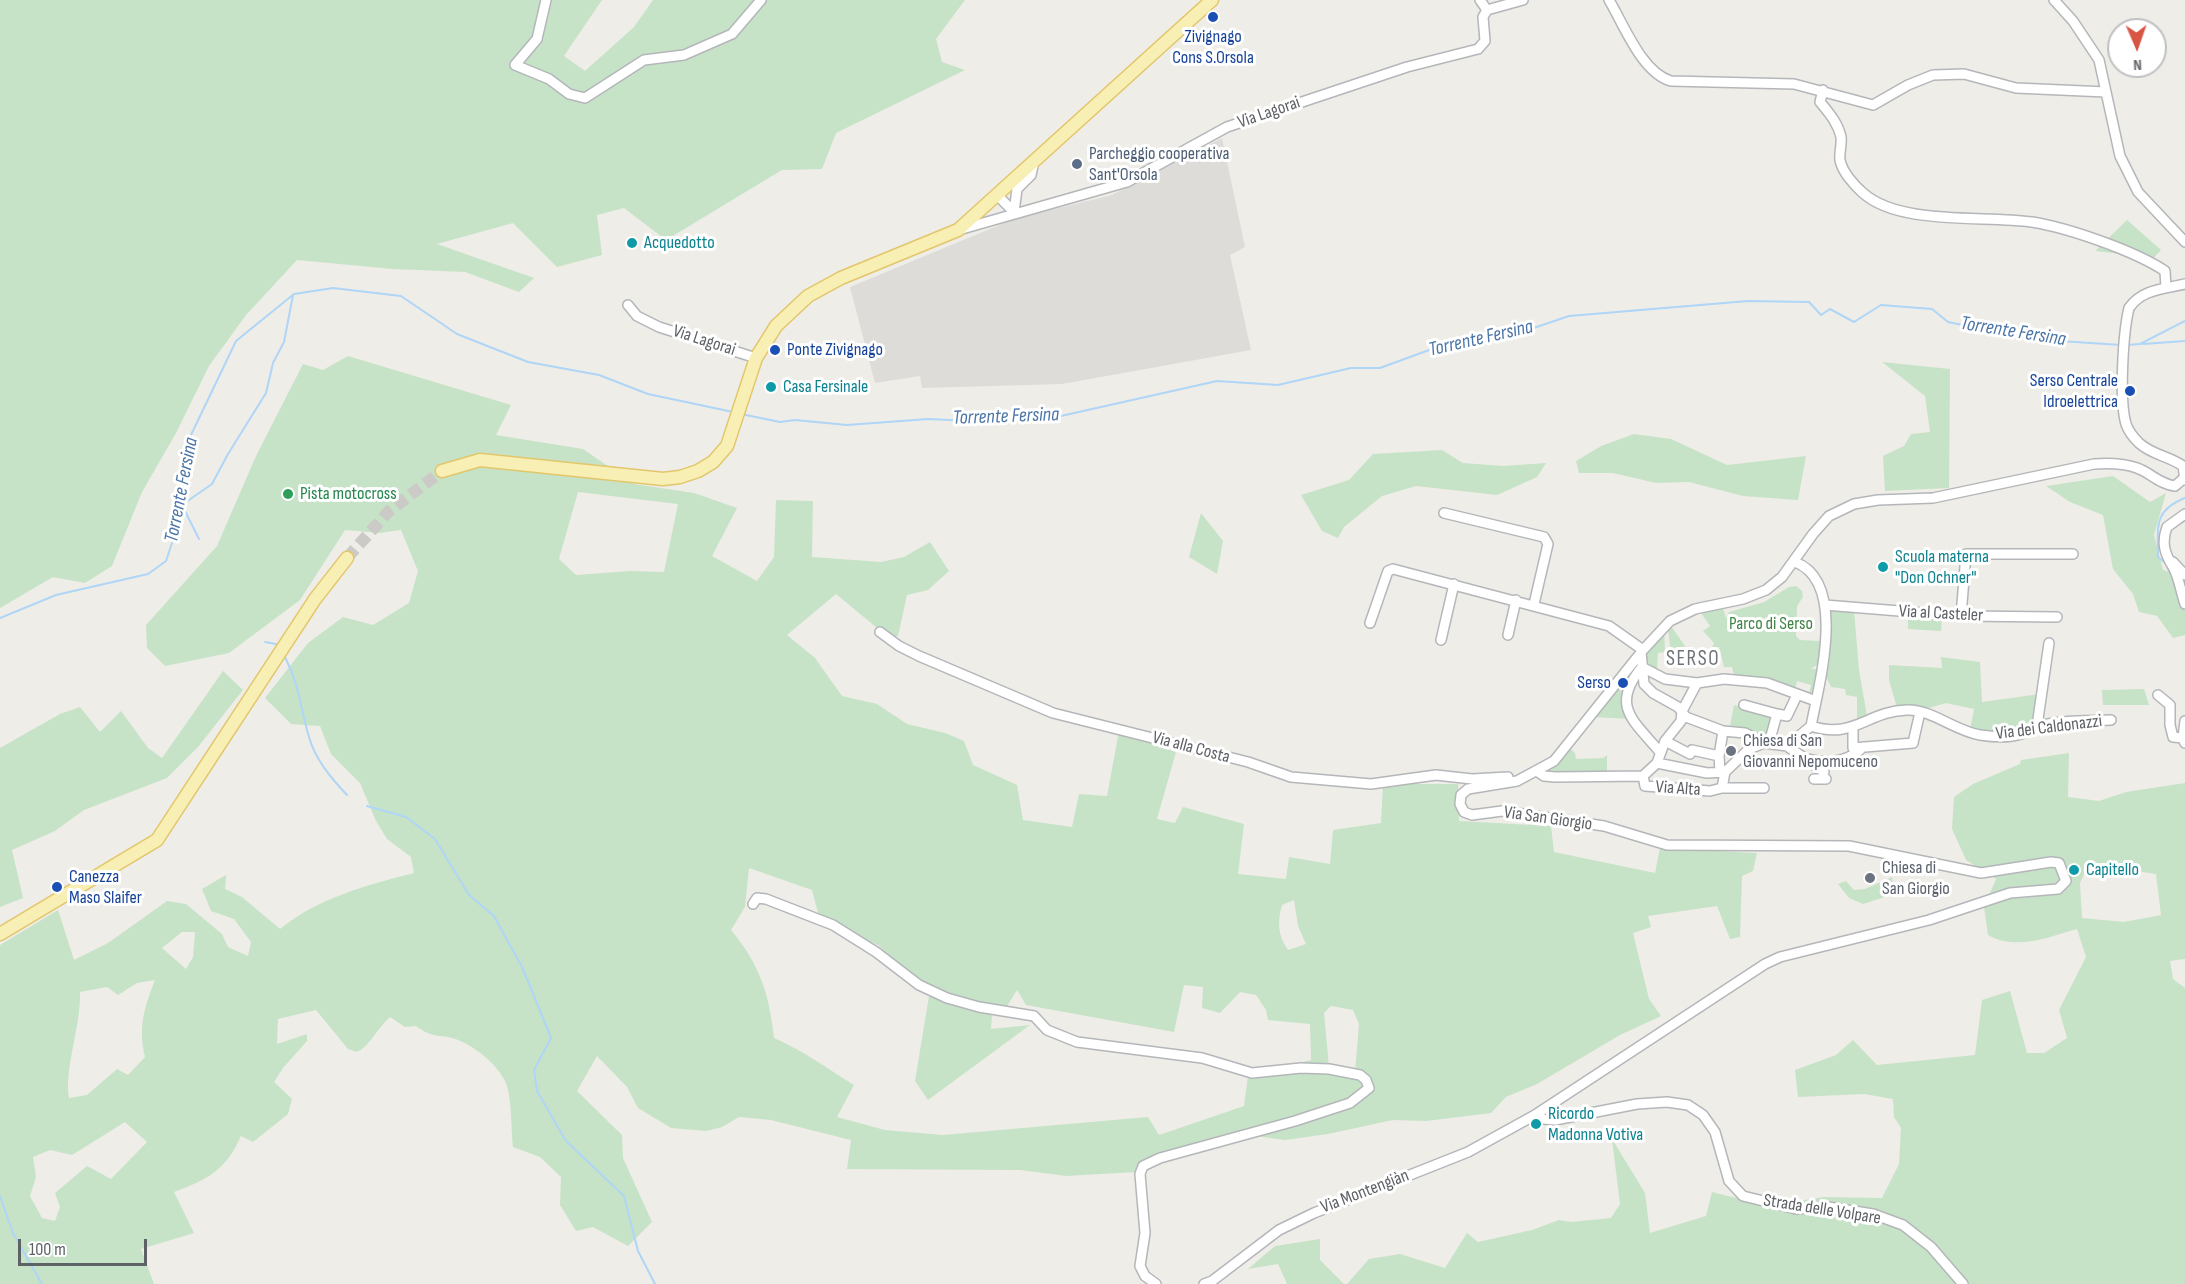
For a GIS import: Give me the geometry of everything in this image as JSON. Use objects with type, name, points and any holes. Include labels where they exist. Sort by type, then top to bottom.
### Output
[{"type":"main road","name":"Via Lagorai","points":[[756,358],[776,326],[808,296],[841,278],[958,230],[1212,0]]},
{"type":"main road","points":[[442,471],[480,460],[632,477],[680,477],[713,462],[730,440],[756,358]]},
{"type":"main road","points":[[0,934],[157,840],[315,599],[347,558]]},
{"type":"street","points":[[546,0],[537,39],[515,65],[549,79],[570,94],[585,98],[644,60],[684,55],[732,33],[761,0]]},
{"type":"street","points":[[1480,0],[1487,10],[1523,0]]},
{"type":"street","points":[[1609,0],[1649,69],[1659,77],[1671,81],[1794,84],[1823,90],[1864,105],[1873,105],[1908,85],[1933,75],[1964,74],[2016,88],[2106,92]]},
{"type":"street","points":[[2054,0],[2073,21],[2099,60],[2120,156],[2138,192],[2185,242]]},
{"type":"street","name":"Via Lagorai","points":[[958,230],[1014,212],[1127,182],[1227,127],[1407,67],[1478,50],[1485,41],[1483,17],[1487,10]]},
{"type":"street","points":[[1823,90],[1820,102],[1836,121],[1841,139],[1840,161],[1848,176],[1864,195],[1888,208],[1919,213],[2034,222],[2080,236],[2147,259],[2165,272],[2166,288]]},
{"type":"street","name":"Via Lagorai","points":[[1014,212],[1017,189],[1031,175],[1034,161]]},
{"type":"street","points":[[997,195],[1014,212]]},
{"type":"street","points":[[2185,284],[2147,292],[2136,299],[2129,308],[2123,413],[2126,427],[2137,442],[2149,451],[2174,459],[2183,466],[2185,479]]},
{"type":"street","name":"Via Lagorai","points":[[628,305],[638,316],[660,327],[756,358]]},
{"type":"street","name":"Via San Giorgio","points":[[1745,846],[1667,845],[1592,825],[1502,811],[1472,815],[1464,812],[1460,804],[1461,795],[1468,789],[1516,781],[1538,772],[1554,761],[1642,651],[1670,621],[1695,609],[1743,599],[1766,590],[1782,578],[1813,534],[1829,516],[1854,504],[1878,500],[1933,498],[2094,464],[2115,463],[2138,468],[2164,485],[2175,486],[2185,479]]},
{"type":"street","points":[[1444,513],[1544,537],[1548,544],[1534,604]]},
{"type":"street","points":[[2185,514],[2167,527],[2164,548],[2178,573],[2185,604]]},
{"type":"street","points":[[1961,616],[1966,554],[2073,554]]},
{"type":"street","points":[[1370,623],[1388,571],[1393,569],[1534,604],[1609,626],[1642,651],[1644,684],[1682,711],[1686,717],[1723,731],[1745,733],[1766,743],[1787,746],[1814,727],[1825,638],[1825,605],[1811,571],[1795,562]]},
{"type":"street","points":[[1441,639],[1454,584]]},
{"type":"street","points":[[1508,635],[1516,600]]},
{"type":"street","name":"Via al Casteler","points":[[1825,605],[1961,616],[2057,617]]},
{"type":"street","name":"Via alla Costa","points":[[880,632],[899,646],[919,656],[1053,713],[1248,762],[1291,777],[1371,784],[1436,775],[1472,779],[1514,776],[1516,781]]},
{"type":"street","points":[[2037,726],[2049,644]]},
{"type":"street","points":[[1642,667],[1665,679],[1697,683],[1724,679],[1767,683],[1816,701]]},
{"type":"street","points":[[1642,667],[1629,684],[1624,698],[1628,715],[1660,752]]},
{"type":"street","points":[[1538,772],[1544,776],[1556,777],[1643,776],[1657,763],[1665,741],[1681,721],[1682,711],[1697,683]]},
{"type":"street","points":[[1744,705],[1787,716],[1797,695]]},
{"type":"street","points":[[2158,695],[2170,705],[2170,725],[2173,737],[2184,740],[2185,721]]},
{"type":"street","name":"Via dei Caldonazzi","points":[[1814,727],[1832,731],[1853,729],[1870,718],[1895,711],[1920,712],[1956,729],[2002,737],[2022,734],[2037,726],[2111,720]]},
{"type":"street","points":[[1853,729],[1853,748],[1913,742],[1920,712]]},
{"type":"street","points":[[1657,763],[1707,773],[1723,772],[1749,749],[1766,743],[1777,714]]},
{"type":"street","name":"Via Alta","points":[[1722,788],[1723,772],[1719,756],[1723,731]]},
{"type":"street","points":[[1665,741],[1690,754],[1692,750],[1719,756]]},
{"type":"street","points":[[1787,746],[1790,751],[1823,763],[1848,758],[1863,747]]},
{"type":"street","points":[[1808,759],[1825,775],[1814,779]]},
{"type":"street","name":"Via Alta","points":[[1643,776],[1645,786],[1710,791],[1722,788],[1764,788]]},
{"type":"street","name":"Via Montengiàn","points":[[1204,1284],[1212,1281],[1279,1230],[1314,1212],[1468,1152],[1535,1115],[1765,963],[1780,957],[1929,920],[2010,893],[2058,889],[2066,881],[2059,863],[2051,862],[1981,873],[1849,846],[1745,846]]},
{"type":"street","points":[[753,904],[757,898],[766,899],[833,925],[876,952],[919,985],[947,998],[979,1007],[1034,1016],[1047,1030],[1077,1042],[1202,1059],[1252,1073],[1329,1069],[1360,1075],[1366,1080],[1369,1088],[1350,1103],[1295,1121],[1160,1158],[1143,1166],[1140,1174],[1145,1233],[1140,1266],[1144,1276],[1156,1284]]},
{"type":"street","name":"Strada delle Volpare","points":[[1535,1115],[1543,1119],[1555,1120],[1637,1104],[1667,1102],[1688,1105],[1703,1115],[1715,1132],[1729,1181],[1743,1196],[1796,1209],[1828,1207],[1873,1214],[1903,1225],[1931,1247],[1963,1284]]},
{"type":"shaded area","points":[[1222,138],[1245,247],[1230,255],[1251,350],[1062,384],[922,388],[920,376],[875,383],[850,287],[1014,219],[1112,195]]},
{"type":"green space","points":[[0,0],[602,0],[564,56],[585,71],[634,27],[653,0],[965,0],[936,39],[942,62],[965,70],[836,133],[822,169],[782,170],[666,240],[624,208],[597,215],[602,255],[557,267],[513,223],[437,244],[534,278],[519,292],[465,272],[393,269],[297,260],[246,315],[209,366],[176,433],[142,492],[112,566],[85,583],[53,577],[0,608]]},
{"type":"green space","points":[[2127,220],[2161,250],[2147,265],[2121,254],[2095,251]]},
{"type":"green space","points":[[348,356],[511,405],[496,435],[583,449],[634,484],[694,493],[737,508],[712,556],[757,581],[774,557],[776,500],[813,501],[812,557],[881,562],[904,557],[930,542],[949,571],[928,590],[907,595],[898,636],[888,637],[836,594],[787,635],[815,658],[842,696],[877,704],[907,724],[945,733],[964,741],[973,765],[1017,785],[1023,820],[1072,827],[1079,794],[1107,796],[1119,731],[1176,752],[1157,819],[1175,823],[1183,807],[1244,824],[1238,874],[1286,879],[1289,857],[1330,864],[1333,830],[1381,823],[1383,784],[1458,784],[1459,821],[1551,826],[1554,852],[1655,873],[1660,848],[1757,853],[1753,871],[1742,876],[1740,937],[1730,939],[1717,906],[1648,916],[1651,927],[1633,933],[1649,999],[1661,1016],[1620,1035],[1537,1084],[1506,1097],[1491,1113],[1426,1121],[1393,1120],[1328,1134],[1285,1140],[1248,1135],[1168,1152],[1137,1172],[1066,1176],[1020,1170],[847,1169],[851,1140],[771,1120],[739,1117],[722,1127],[706,1131],[671,1128],[638,1108],[627,1087],[597,1056],[577,1091],[622,1135],[623,1158],[652,1222],[628,1246],[593,1227],[576,1231],[560,1205],[561,1177],[540,1157],[513,1147],[506,1083],[492,1063],[479,1052],[458,1040],[433,1035],[416,1026],[405,1027],[390,1017],[357,1052],[348,1049],[316,1010],[278,1019],[277,1044],[307,1034],[307,1041],[274,1082],[292,1099],[288,1114],[253,1142],[241,1136],[229,1157],[214,1172],[174,1192],[194,1233],[141,1249],[154,1284],[0,1284],[0,945],[58,910],[74,960],[108,943],[167,901],[186,904],[222,934],[228,947],[248,956],[251,942],[234,919],[211,911],[202,889],[226,875],[225,889],[242,897],[280,929],[310,909],[327,901],[361,888],[414,873],[411,857],[387,839],[376,821],[360,783],[331,754],[320,726],[291,724],[265,698],[308,643],[343,617],[373,625],[409,603],[418,571],[401,530],[379,533],[345,530],[300,600],[229,653],[165,666],[147,648],[146,625],[217,546],[256,456],[303,364],[323,370]],"holes":[[[578,492],[678,504],[664,572],[630,571],[576,575],[559,559]],[[749,868],[812,890],[820,920],[878,945],[911,976],[963,998],[1006,1008],[1017,990],[1026,1005],[1174,1032],[1184,985],[1203,987],[1202,1008],[1220,1013],[1240,992],[1256,995],[1266,1010],[1268,1020],[1310,1024],[1311,1060],[1248,1076],[1244,1106],[1159,1135],[1148,1117],[943,1135],[885,1130],[837,1117],[854,1085],[805,1054],[774,1038],[762,980],[749,955],[731,930],[745,907]],[[1294,900],[1298,926],[1306,944],[1288,950],[1280,934],[1282,905]],[[182,932],[195,932],[193,957],[186,969],[162,948]],[[155,980],[143,1018],[142,1036],[145,1057],[128,1075],[117,1069],[87,1095],[69,1098],[69,1074],[80,992],[107,987],[118,995],[137,983]],[[1331,1006],[1353,1010],[1359,1024],[1355,1073],[1329,1067],[1324,1013]],[[125,1122],[147,1142],[111,1179],[87,1166],[55,1193],[60,1207],[55,1221],[42,1218],[30,1196],[36,1177],[33,1157],[50,1150],[72,1155]]]},
{"type":"green space","points":[[1882,362],[1950,369],[1949,488],[1885,491],[1883,456],[1904,446],[1911,434],[1930,432],[1925,396]]},
{"type":"green space","points":[[1634,434],[1671,439],[1727,465],[1806,456],[1798,500],[1743,496],[1689,482],[1656,483],[1613,473],[1579,473],[1576,461],[1601,446]]},
{"type":"green space","points":[[1442,450],[1463,463],[1503,466],[1546,463],[1537,477],[1497,495],[1416,486],[1382,496],[1344,527],[1338,538],[1322,531],[1301,495],[1349,480],[1373,454]]},
{"type":"green space","points":[[2113,476],[2150,502],[2166,493],[2154,535],[2163,570],[2185,577],[2185,635],[2173,638],[2157,616],[2139,612],[2133,594],[2113,569],[2103,515],[2070,502],[2046,486]]},
{"type":"green space","points":[[1201,513],[1223,541],[1217,574],[1189,557]]},
{"type":"green space","name":"Parco di Serso","points":[[1796,586],[1802,591],[1803,597],[1797,606],[1796,636],[1800,640],[1820,641],[1818,664],[1811,669],[1817,669],[1814,690],[1808,696],[1811,685],[1797,681],[1794,693],[1734,677],[1732,667],[1724,667],[1719,647],[1712,647],[1714,643],[1703,631],[1710,626],[1701,613],[1723,608],[1726,618],[1729,612],[1764,602],[1789,587]]},
{"type":"green space","points":[[1834,610],[1854,611],[1859,670],[1867,716],[1857,722],[1857,697],[1846,695],[1845,689],[1831,687],[1825,674],[1830,614]]},
{"type":"green space","points":[[1908,614],[1942,618],[1941,631],[1908,629]]},
{"type":"green space","points":[[1671,626],[1685,646],[1683,654],[1671,654],[1668,629]]},
{"type":"green space","points":[[1664,630],[1665,652],[1658,653],[1657,669],[1646,663],[1647,650]]},
{"type":"green space","points":[[1941,657],[1980,662],[1982,702],[2040,694],[2038,715],[2033,725],[2026,730],[2008,734],[1970,730],[1974,709],[1946,703],[1922,710],[1897,708],[1889,680],[1889,665],[1942,668]]},
{"type":"green space","points":[[223,671],[243,690],[198,747],[167,778],[84,810],[55,831],[12,850],[23,898],[0,907],[0,748],[60,714],[80,707],[100,732],[121,711],[148,748],[162,758]]},
{"type":"green space","points":[[1618,689],[1624,692],[1629,719],[1594,717]]},
{"type":"green space","points":[[2144,689],[2149,705],[2103,705],[2102,690]]},
{"type":"green space","points":[[1734,705],[1774,714],[1769,738],[1730,726]]},
{"type":"green space","points":[[1570,748],[1575,753],[1576,759],[1603,758],[1607,755],[1607,774],[1545,774]]},
{"type":"green space","points":[[2069,753],[2068,797],[2099,801],[2126,792],[2185,783],[2185,959],[2170,961],[2173,979],[2185,988],[2185,1284],[1347,1284],[1369,1259],[1400,1254],[1445,1268],[1467,1233],[1478,1242],[1532,1230],[1559,1220],[1571,1222],[1611,1218],[1620,1204],[1612,1139],[1645,1193],[1650,1233],[1706,1216],[1712,1192],[1768,1206],[1824,1197],[1882,1198],[1899,1164],[1901,1128],[1894,1117],[1893,1099],[1864,1094],[1798,1097],[1795,1070],[1836,1055],[1853,1040],[1877,1065],[1975,1055],[1982,1000],[2010,991],[2027,1053],[2044,1053],[2067,1038],[2059,1010],[2086,957],[2077,929],[2044,939],[2021,942],[1999,940],[1988,935],[1984,907],[1996,879],[1966,860],[1952,829],[1954,797],[1973,784],[2020,764],[2021,760]],"holes":[[[2101,866],[2156,874],[2161,915],[2124,922],[2082,918],[2080,883],[2087,868]]]},
{"type":"green space","points":[[1892,877],[1894,894],[1863,904],[1849,898],[1838,884],[1846,881],[1854,890],[1865,889]]},
{"type":"green space","points":[[929,996],[992,1014],[991,1029],[1030,1025],[928,1100],[915,1081]]},
{"type":"green space","points":[[1320,1239],[1320,1260],[1344,1284],[1287,1284],[1278,1264],[1248,1269],[1275,1246]]},
{"type":"waterway","name":"Torrente Fersina","points":[[0,618],[56,595],[148,574],[166,561],[174,537],[190,437],[236,341],[294,294],[333,288],[401,296],[457,334],[528,362],[599,375],[648,394],[733,412]]},
{"type":"waterway","points":[[179,507],[212,484],[266,393],[273,363],[284,342],[293,295]]},
{"type":"waterway","name":"Torrente Fersina","points":[[741,414],[780,422],[795,420],[847,425],[928,419],[992,422],[1052,418],[1217,381],[1278,385],[1351,368],[1380,368],[1440,346],[1516,334],[1569,316],[1748,301],[1809,302],[1821,315],[1830,309],[1854,322],[1881,305],[1932,309],[1948,322],[1982,329],[2060,341],[2121,345]]},
{"type":"waterway","name":"Torrente Fersina","points":[[2126,345],[2140,344],[2185,321]]},
{"type":"waterway","points":[[2143,344],[2185,341]]},
{"type":"waterway","points":[[2168,565],[2158,557],[2158,528],[2162,514],[2167,508],[2185,498]]},
{"type":"waterway","points":[[182,505],[199,539]]},
{"type":"waterway","points":[[265,642],[276,644]]},
{"type":"waterway","points":[[285,657],[294,678],[315,753],[347,795]]},
{"type":"waterway","points":[[367,806],[406,817],[435,839],[469,895],[494,916],[523,969],[551,1038],[534,1070],[537,1091],[566,1141],[624,1196],[638,1251],[655,1284]]},
{"type":"waterway","points":[[0,1196],[13,1233],[42,1284]]},
{"type":"tunnel","points":[[347,558],[389,511],[442,471]]},
{"type":"place","name":"Zivignago Cons S.Orsola","points":[[1213,17]]},
{"type":"place","name":"Parcheggio cooperativa Sant'Orsola","points":[[1077,164]]},
{"type":"place","name":"Acquedotto","points":[[632,243]]},
{"type":"place","name":"Ponte Zivignago","points":[[775,350]]},
{"type":"place","name":"Casa Fersinale","points":[[771,387]]},
{"type":"place","name":"Serso Centrale Idroelettrica","points":[[2130,391]]},
{"type":"place","name":"Pista motocross","points":[[288,494]]},
{"type":"place","name":"Scuola materna \"Don Ochner\"","points":[[1883,567]]},
{"type":"place","name":"Serso","points":[[1623,683]]},
{"type":"place","name":"Chiesa di San Giovanni Nepomuceno","points":[[1731,751]]},
{"type":"place","name":"Capitello","points":[[2074,870]]},
{"type":"place","name":"Chiesa di San Giorgio","points":[[1870,878]]},
{"type":"place","name":"Canezza Maso Slaifer","points":[[57,887]]},
{"type":"place","name":"Ricordo Madonna Votiva","points":[[1536,1124]]},
{"type":"district","name":"SERSO","points":[[1693,660]]}]
